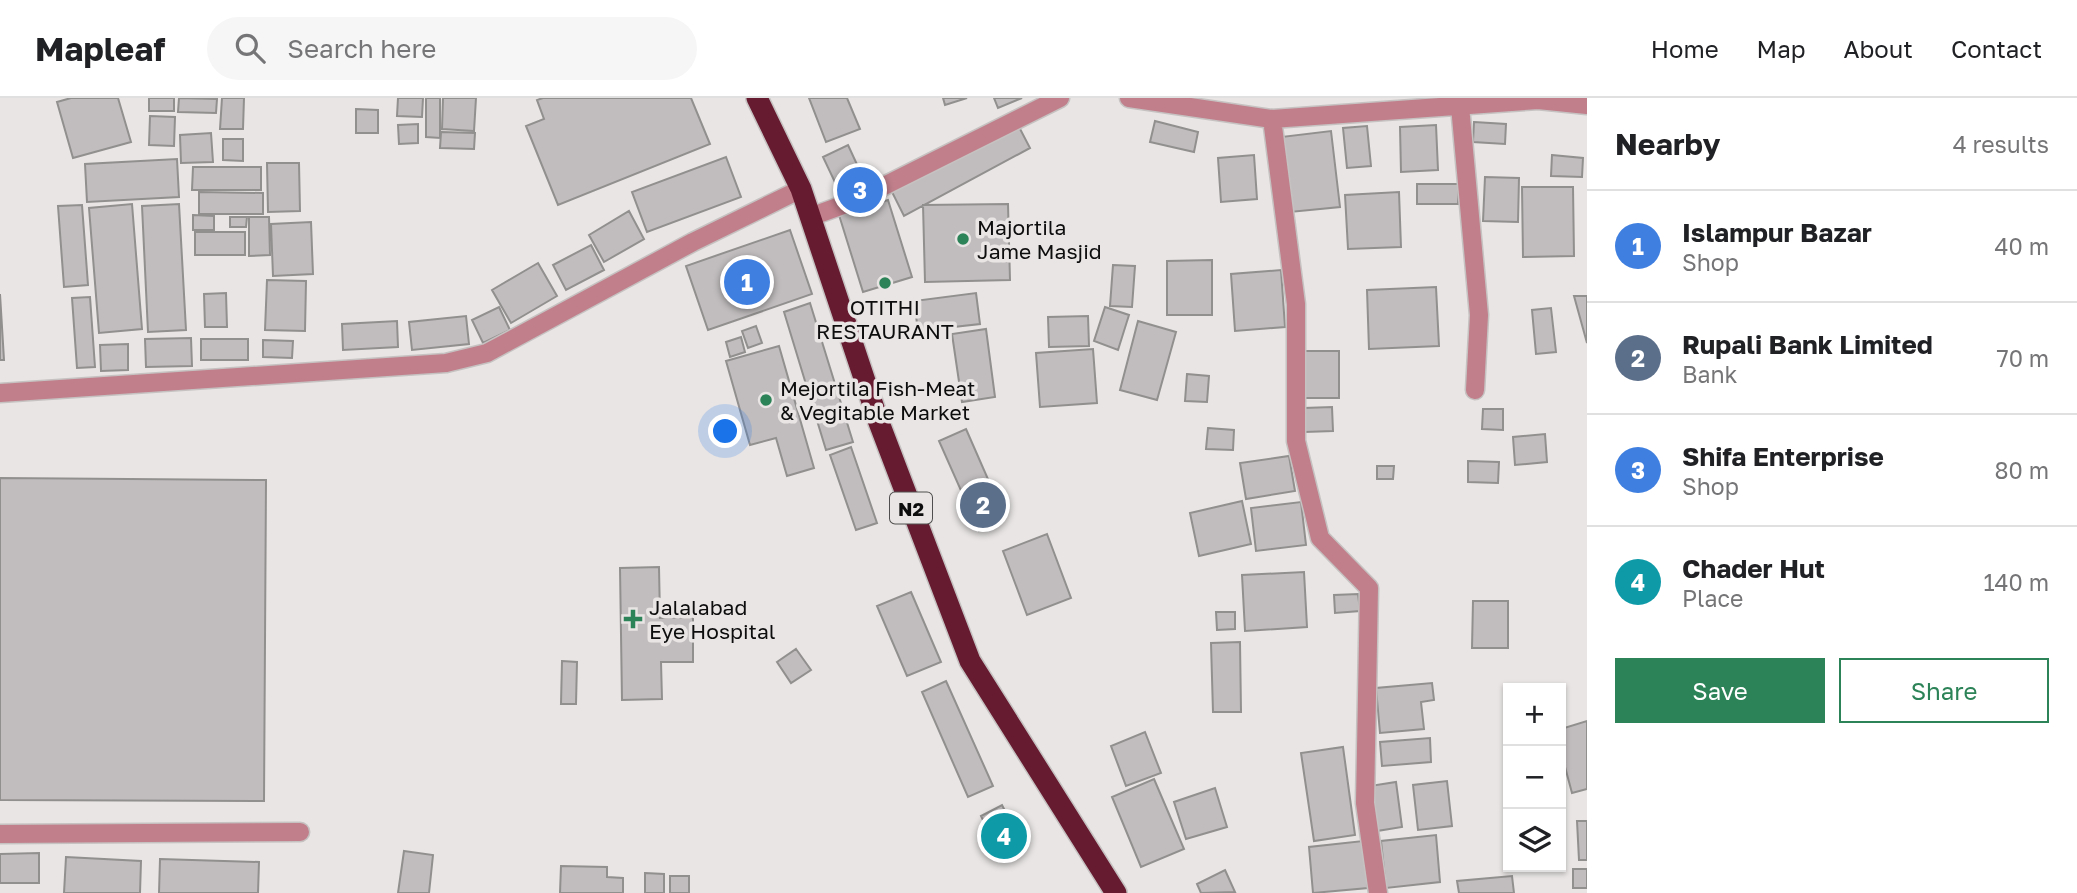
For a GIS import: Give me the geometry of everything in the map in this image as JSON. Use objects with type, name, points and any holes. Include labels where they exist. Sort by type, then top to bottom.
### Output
[{"type":"highway","name":"N2","points":[[757,98],[801,189],[878,421],[970,662],[1116,893]]},
{"type":"street","points":[[810,217],[854,201],[1060,98]]},
{"type":"street","points":[[1129,98],[1272,119],[1538,100],[1587,105]]},
{"type":"street","points":[[1460,106],[1479,315],[1475,390]]},
{"type":"street","points":[[1272,119],[1296,304],[1296,441],[1320,538],[1369,587],[1365,803],[1378,893]]},
{"type":"street","points":[[0,393],[446,363],[487,353],[693,242],[801,189]]},
{"type":"street","points":[[0,834],[300,832]]},
{"type":"building","points":[[71,98],[118,98],[131,142],[73,158],[57,102]]},
{"type":"building","points":[[149,98],[174,98],[174,111],[149,111]]},
{"type":"building","points":[[179,98],[217,99],[216,113],[178,112]]},
{"type":"building","points":[[222,98],[244,98],[243,129],[220,129]]},
{"type":"building","points":[[398,98],[423,98],[422,117],[397,116]]},
{"type":"building","points":[[426,98],[440,98],[440,138],[426,137]]},
{"type":"building","points":[[443,98],[476,98],[474,131],[442,129]]},
{"type":"building","points":[[691,98],[710,144],[558,205],[526,126],[544,119],[537,100]]},
{"type":"building","points":[[809,98],[847,98],[860,129],[826,142]]},
{"type":"building","points":[[943,98],[967,98],[945,105]]},
{"type":"building","points":[[994,98],[1022,98],[998,108]]},
{"type":"building","points":[[356,109],[378,110],[378,133],[356,133]]},
{"type":"building","points":[[150,116],[175,117],[174,146],[149,145]]},
{"type":"building","points":[[1155,121],[1198,132],[1194,152],[1150,142]]},
{"type":"building","points":[[1474,122],[1506,124],[1505,144],[1473,142]]},
{"type":"building","points":[[418,124],[418,143],[399,144],[398,125]]},
{"type":"building","points":[[1018,125],[1030,148],[904,216],[892,192]]},
{"type":"building","points":[[1436,125],[1438,170],[1401,172],[1400,127]]},
{"type":"building","points":[[1367,126],[1371,166],[1347,168],[1343,128]]},
{"type":"building","points":[[1331,131],[1340,207],[1290,212],[1281,137]]},
{"type":"building","points":[[441,132],[475,133],[474,149],[440,148]]},
{"type":"building","points":[[211,133],[213,162],[181,163],[180,135]]},
{"type":"building","points":[[223,139],[243,139],[243,161],[223,160]]},
{"type":"building","points":[[848,145],[866,184],[841,195],[823,157]]},
{"type":"building","points":[[1254,155],[1257,199],[1221,202],[1218,158]]},
{"type":"building","points":[[1552,155],[1583,158],[1582,177],[1551,176]]},
{"type":"building","points":[[726,157],[741,197],[647,232],[632,192]]},
{"type":"building","points":[[177,159],[179,197],[87,202],[85,164]]},
{"type":"building","points":[[267,163],[299,163],[300,211],[268,212]]},
{"type":"building","points":[[193,167],[261,167],[261,190],[192,190]]},
{"type":"building","points":[[1485,177],[1519,178],[1518,222],[1483,221]]},
{"type":"building","points":[[1417,184],[1459,184],[1458,204],[1417,204]]},
{"type":"building","points":[[1522,187],[1573,187],[1574,256],[1523,257]]},
{"type":"building","points":[[199,192],[263,193],[263,214],[199,214]]},
{"type":"building","points":[[1399,192],[1401,247],[1348,249],[1345,195]]},
{"type":"building","points":[[888,200],[912,277],[863,292],[839,215]]},
{"type":"building","points":[[132,204],[142,329],[99,333],[89,208]]},
{"type":"building","points":[[179,204],[186,330],[148,332],[142,206]]},
{"type":"building","points":[[1008,204],[1010,280],[925,282],[923,205]]},
{"type":"building","points":[[82,205],[88,285],[64,287],[58,206]]},
{"type":"building","points":[[629,211],[644,239],[604,262],[589,235]]},
{"type":"building","points":[[193,215],[214,216],[214,230],[193,230]]},
{"type":"building","points":[[230,217],[247,217],[246,227],[230,227]]},
{"type":"building","points":[[249,217],[269,217],[270,255],[249,256]]},
{"type":"building","points":[[311,222],[313,274],[273,276],[271,224]]},
{"type":"building","points":[[790,230],[812,294],[708,330],[686,266]]},
{"type":"building","points":[[195,232],[245,232],[245,255],[195,255]]},
{"type":"building","points":[[591,245],[604,270],[566,290],[553,265]]},
{"type":"building","points":[[1212,260],[1212,315],[1167,315],[1167,261]]},
{"type":"building","points":[[538,263],[557,296],[511,323],[492,290]]},
{"type":"building","points":[[1113,265],[1135,266],[1132,307],[1110,306]]},
{"type":"building","points":[[1281,270],[1285,327],[1235,331],[1231,274]]},
{"type":"building","points":[[267,280],[306,281],[305,331],[265,330]]},
{"type":"building","points":[[1436,287],[1439,346],[1369,349],[1367,290]]},
{"type":"building","points":[[226,293],[227,327],[205,327],[204,294]]},
{"type":"building","points":[[976,293],[980,324],[918,331],[914,301]]},
{"type":"building","points":[[0,294],[4,360],[0,360]]},
{"type":"building","points":[[1574,296],[1587,296],[1587,343]]},
{"type":"building","points":[[90,297],[95,367],[77,368],[72,298]]},
{"type":"building","points":[[810,303],[853,442],[826,450],[784,312]]},
{"type":"building","points":[[499,307],[510,330],[483,343],[472,320]]},
{"type":"building","points":[[1105,307],[1129,315],[1118,350],[1094,341]]},
{"type":"building","points":[[1551,308],[1556,352],[1536,354],[1532,310]]},
{"type":"building","points":[[466,316],[469,344],[412,350],[409,322]]},
{"type":"building","points":[[1088,316],[1089,346],[1049,347],[1048,317]]},
{"type":"building","points":[[397,321],[398,347],[343,350],[342,324]]},
{"type":"building","points":[[1138,321],[1176,332],[1157,400],[1120,390]]},
{"type":"building","points":[[756,326],[762,343],[748,348],[742,331]]},
{"type":"building","points":[[986,329],[995,397],[962,402],[952,334]]},
{"type":"building","points":[[741,337],[745,352],[730,357],[726,342]]},
{"type":"building","points":[[191,338],[192,366],[146,367],[145,339]]},
{"type":"building","points":[[201,339],[248,339],[248,360],[201,360]]},
{"type":"building","points":[[263,340],[293,341],[292,358],[263,357]]},
{"type":"building","points":[[128,344],[128,370],[101,371],[100,345]]},
{"type":"building","name":"Mejortila Fish-Meat & Vegitable Market","points":[[779,346],[814,468],[787,476],[776,438],[750,445],[726,361]]},
{"type":"building","points":[[1093,349],[1097,403],[1040,407],[1036,353]]},
{"type":"building","points":[[1304,351],[1339,351],[1339,398],[1303,398]]},
{"type":"building","points":[[1187,374],[1209,376],[1207,402],[1185,401]]},
{"type":"building","points":[[1332,407],[1333,431],[1305,432],[1304,408]]},
{"type":"building","points":[[1483,409],[1503,409],[1503,430],[1482,429]]},
{"type":"building","points":[[1208,428],[1234,430],[1233,450],[1206,449]]},
{"type":"building","points":[[966,429],[1005,518],[979,531],[939,441]]},
{"type":"building","points":[[1545,434],[1547,462],[1515,465],[1513,437]]},
{"type":"building","points":[[851,447],[877,523],[856,530],[830,455]]},
{"type":"building","points":[[1289,456],[1295,491],[1246,499],[1240,463]]},
{"type":"building","points":[[1468,461],[1499,462],[1498,483],[1468,482]]},
{"type":"building","points":[[1377,466],[1394,466],[1393,479],[1377,479]]},
{"type":"building","points":[[0,478],[266,480],[264,801],[0,800]]},
{"type":"building","points":[[1242,501],[1251,544],[1199,556],[1190,513]]},
{"type":"building","points":[[1301,502],[1306,545],[1256,551],[1251,508]]},
{"type":"building","points":[[1047,534],[1071,598],[1027,615],[1003,551]]},
{"type":"building","points":[[659,567],[660,618],[693,617],[693,662],[661,662],[662,699],[622,700],[620,568]]},
{"type":"building","points":[[1304,572],[1307,627],[1245,631],[1242,575]]},
{"type":"building","points":[[911,592],[941,662],[907,676],[877,606]]},
{"type":"building","points":[[1358,594],[1360,611],[1335,613],[1334,595]]},
{"type":"building","points":[[1473,601],[1508,601],[1508,648],[1472,648]]},
{"type":"building","points":[[1216,612],[1235,612],[1235,629],[1217,630]]},
{"type":"building","points":[[1240,642],[1241,712],[1213,712],[1211,643]]},
{"type":"building","points":[[796,649],[811,670],[791,683],[777,662]]},
{"type":"building","points":[[562,661],[577,662],[576,704],[561,704]]},
{"type":"building","points":[[946,681],[993,786],[968,797],[922,692]]},
{"type":"building","points":[[1432,683],[1434,700],[1421,702],[1424,729],[1380,733],[1376,688]]},
{"type":"building","points":[[1587,721],[1587,789],[1572,793],[1566,771],[1566,727]]},
{"type":"building","points":[[1145,732],[1161,773],[1126,786],[1111,746]]},
{"type":"building","points":[[1430,738],[1431,762],[1382,766],[1380,742]]},
{"type":"building","points":[[1343,747],[1355,835],[1314,841],[1301,753]]},
{"type":"building","points":[[1154,779],[1184,849],[1141,867],[1112,797]]},
{"type":"building","points":[[1447,781],[1452,826],[1418,830],[1413,785]]},
{"type":"building","points":[[1396,782],[1402,827],[1377,831],[1370,786]]},
{"type":"building","points":[[1215,788],[1227,827],[1186,839],[1174,802]]},
{"type":"building","points":[[1002,805],[1024,849],[1002,860],[981,816]]},
{"type":"building","points":[[1577,821],[1587,821],[1587,860],[1579,860]]},
{"type":"building","points":[[1436,835],[1440,882],[1386,888],[1381,841]]},
{"type":"building","points":[[1363,841],[1368,888],[1313,893],[1309,847]]},
{"type":"building","points":[[404,851],[433,855],[429,893],[398,893]]},
{"type":"building","points":[[39,853],[39,883],[0,883],[0,854]]},
{"type":"building","points":[[66,857],[141,861],[140,893],[64,893]]},
{"type":"building","points":[[160,859],[259,862],[258,893],[159,893]]},
{"type":"building","points":[[561,866],[607,867],[607,877],[623,878],[623,893],[560,893]]},
{"type":"building","points":[[1573,869],[1587,869],[1587,888],[1573,888]]},
{"type":"building","points":[[1225,870],[1235,892],[1201,893],[1197,884]]},
{"type":"building","points":[[645,873],[664,874],[664,893],[645,893]]},
{"type":"building","points":[[670,876],[689,876],[689,893],[670,893]]},
{"type":"building","points":[[1512,876],[1514,893],[1459,893],[1457,881]]},
{"type":"place","name":"Shifa Enterprise","points":[[860,190]]},
{"type":"place","name":"Majortila Jame Masjid","points":[[963,239]]},
{"type":"place","name":"Islampur Bazar","points":[[747,282]]},
{"type":"place","name":"OTITHI RESTAURANT","points":[[885,283]]},
{"type":"place","name":"Mejortila Fish-Meat & Vegitable Market","points":[[766,400]]},
{"type":"place","name":"Rupali Bank Limited","points":[[983,505]]},
{"type":"place","name":"Jalalabad Eye Hospital","points":[[633,619]]},
{"type":"place","name":"Chader Hut","points":[[1004,836]]}]
